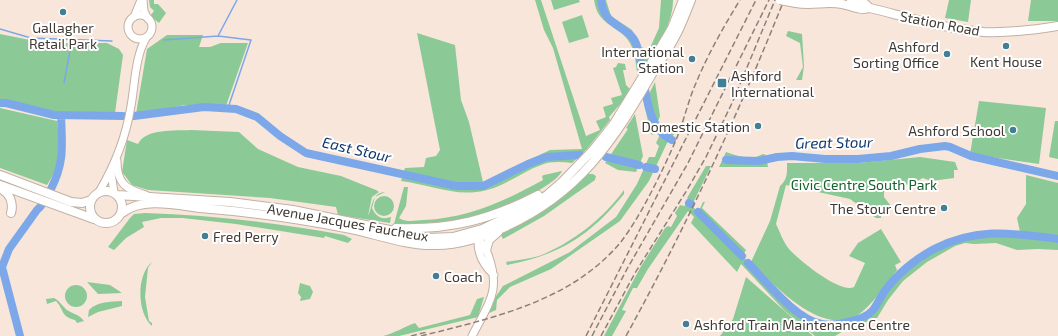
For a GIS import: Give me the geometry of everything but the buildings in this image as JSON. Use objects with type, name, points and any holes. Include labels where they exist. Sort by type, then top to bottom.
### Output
[{"type":"main road","points":[[139,55],[136,42],[129,33],[128,25],[134,17],[142,0]]},
{"type":"main road","points":[[0,185],[76,203],[91,200],[99,192],[111,172],[117,157],[128,121],[139,55],[146,38],[152,29],[149,19],[144,11],[142,0]]},
{"type":"main road","name":"Avenue Jacques Faucheux","points":[[116,194],[230,202],[277,208],[375,226],[428,238],[477,234],[502,228],[547,204],[580,176],[633,106],[672,28],[683,0]]},
{"type":"main road","name":"Avenue Jacques Faucheux","points":[[122,213],[137,206],[178,206],[284,218],[426,245],[458,243],[527,208],[547,195],[615,128],[630,96],[676,35],[691,0]]},
{"type":"main road","name":"Station Road","points":[[780,0],[790,3],[811,5],[832,3],[863,10],[870,8]]},
{"type":"main road","name":"Station Road","points":[[851,0],[863,2],[870,8],[951,27],[982,32],[1058,26]]},
{"type":"main road","points":[[134,17],[140,15],[149,19]]},
{"type":"main road","points":[[132,36],[139,39],[146,38]]},
{"type":"main road","points":[[117,157],[119,179],[124,185],[128,189],[152,196]]},
{"type":"main road","points":[[0,175],[102,224],[112,223],[117,220],[122,213],[122,203],[116,194],[111,172]]},
{"type":"main road","points":[[375,226],[428,228],[471,222],[501,212],[529,200],[569,174]]},
{"type":"main road","points":[[0,188],[8,194],[11,199],[11,213]]},
{"type":"main road","points":[[99,192],[104,191],[116,194]]},
{"type":"main road","points":[[91,200],[90,210],[94,219]]},
{"type":"main road","name":"Avenue Jacques Faucheux","points":[[486,250],[489,240],[502,228]]},
{"type":"main road","points":[[472,336],[493,292],[494,275],[486,250],[477,234]]},
{"type":"main road","points":[[477,234],[478,250],[487,269],[494,275]]},
{"type":"green space","points":[[149,0],[154,0],[154,4],[158,4],[166,13],[159,23],[150,16],[154,11],[150,7]]},
{"type":"green space","points":[[535,0],[541,0],[586,136],[600,130],[596,121],[606,117],[603,107],[613,104],[611,98],[622,95],[613,68],[616,67],[618,63],[625,64],[626,70],[623,70],[626,85],[630,89],[622,102],[609,117],[610,120],[587,149],[572,163],[556,162],[545,164],[533,168],[502,185],[485,191],[467,193],[448,191],[401,181],[405,168],[424,167],[426,158],[436,156],[440,150],[417,33],[455,45],[461,100],[469,122],[483,182],[550,150],[582,149],[553,48],[544,30]]},
{"type":"green space","points":[[551,0],[579,0],[580,2],[554,10]]},
{"type":"green space","points":[[594,0],[606,0],[611,16],[632,30],[641,47],[649,50],[659,28],[661,0],[673,0],[670,21],[666,31],[638,76],[631,44],[623,34],[603,20],[599,15]]},
{"type":"green space","points":[[949,0],[971,0],[968,22],[945,18]]},
{"type":"green space","points":[[1031,0],[1058,0],[1058,21],[1028,21]]},
{"type":"green space","points":[[582,15],[589,37],[569,43],[562,22]]},
{"type":"green space","points":[[788,31],[802,34],[804,66],[802,80],[796,80],[803,67],[800,43],[786,36]]},
{"type":"green space","points":[[0,34],[45,43],[107,43],[119,49],[123,55],[115,113],[63,113],[39,109],[0,99]]},
{"type":"green space","points":[[167,35],[203,35],[199,47],[210,47],[221,43],[248,43],[226,106],[184,105],[144,114],[136,114],[147,49]]},
{"type":"green space","points":[[655,82],[660,116],[653,135],[651,134],[644,104]]},
{"type":"green space","name":"Ashford School","points":[[979,101],[1046,108],[1039,164],[970,154]]},
{"type":"green space","points":[[0,108],[57,121],[59,139],[58,162],[56,169],[47,185],[0,168]]},
{"type":"green space","points":[[635,114],[643,156],[636,172],[618,170],[605,163],[628,129],[626,128]]},
{"type":"green space","points":[[1055,121],[1058,121],[1058,159],[1049,157]]},
{"type":"green space","points":[[669,125],[678,130],[668,141],[649,181],[620,221],[551,269],[510,287],[497,300],[496,310],[489,313],[492,302],[503,286],[570,252],[616,217],[637,184],[649,157],[655,157],[659,146],[656,143],[664,126]]},
{"type":"green space","points":[[191,130],[239,132],[258,149],[298,167],[341,176],[376,190],[379,192],[372,197],[368,216],[375,197],[372,208],[377,216],[382,218],[391,217],[390,223],[338,215],[336,207],[270,198],[148,190],[132,185],[122,172],[127,140],[138,144],[147,135],[154,133],[162,131]]},
{"type":"green space","points":[[726,152],[749,157],[763,154],[766,155],[768,167],[719,167]]},
{"type":"green space","name":"Civic Centre South Park","points":[[920,157],[955,162],[958,170],[954,170],[954,178],[931,181],[923,178],[907,185],[889,186],[884,192],[884,197],[891,206],[880,208],[881,218],[876,218],[850,199],[786,185],[776,224],[789,249],[801,261],[820,275],[839,286],[848,288],[854,287],[865,263],[849,256],[858,243],[881,229],[901,262],[895,265],[897,270],[868,306],[857,316],[843,320],[828,319],[813,314],[785,294],[751,262],[770,221],[780,186],[786,178],[787,163],[858,163]]},
{"type":"green space","points":[[706,166],[711,166],[693,203],[687,198]]},
{"type":"green space","points":[[562,171],[556,178],[545,186],[516,202],[470,220],[460,223],[437,225],[398,226],[394,224],[404,187],[408,187],[406,206],[399,218],[402,220],[411,221],[440,219],[486,207],[515,195],[543,180],[542,176],[544,175]]},
{"type":"green space","points":[[588,174],[593,174],[596,176],[595,180],[544,216],[503,239],[500,233],[550,205]]},
{"type":"green space","points":[[1026,175],[1058,183],[1058,236],[1020,232],[1017,218],[1026,204]]},
{"type":"green space","points":[[624,190],[624,194],[599,221],[572,242],[542,256],[507,265],[506,262],[539,256],[575,237],[597,220]]},
{"type":"green space","points":[[384,196],[391,199],[394,206],[391,213],[384,216],[377,213],[374,206],[377,199]]},
{"type":"green space","points":[[703,202],[705,202],[702,208],[746,250],[743,255],[699,211]]},
{"type":"green space","points":[[689,203],[806,319],[824,325],[854,320],[874,309],[884,291],[920,257],[950,242],[988,232],[1008,233],[1058,239],[1058,250],[1017,250],[996,243],[965,243],[955,246],[927,262],[903,281],[888,300],[877,318],[845,330],[835,336],[815,336],[784,310],[741,264],[737,272],[691,223],[694,217],[688,211],[648,269],[637,288],[633,288],[622,310],[626,311],[612,336],[604,336],[640,268],[665,228],[668,226],[671,227],[677,216],[675,213],[680,205],[684,206]]},
{"type":"green space","points":[[145,213],[270,223],[344,235],[352,239],[348,243],[325,236],[324,238],[236,224],[182,218],[161,218],[142,222],[144,227],[126,238],[114,250],[108,247],[134,214]]},
{"type":"green space","points":[[152,262],[148,268],[145,297],[149,321],[152,323],[152,326],[143,312],[140,294],[143,276],[147,268]]},
{"type":"green space","points":[[746,277],[813,336],[720,336],[733,319]]},
{"type":"green space","points":[[87,282],[110,285],[122,293],[98,294]]},
{"type":"green space","points":[[300,283],[310,286],[313,292],[310,299],[300,301],[301,297],[298,293]]},
{"type":"green space","points":[[76,285],[80,286],[86,292],[86,300],[80,306],[76,307],[72,306],[66,300],[65,296],[66,292],[72,286]]},
{"type":"green space","points":[[484,297],[478,317],[399,336],[383,336],[415,323],[419,328],[470,315],[477,299]]},
{"type":"green space","points":[[54,298],[67,310],[78,315],[84,321],[77,323],[75,320],[67,317],[56,301],[47,304],[46,299]]},
{"type":"green space","points":[[122,301],[122,306],[98,312],[88,317],[89,310],[96,305],[104,302]]},
{"type":"waterway","points":[[218,36],[237,0]]},
{"type":"waterway","name":"Great Stour","points":[[601,0],[603,9],[607,16],[634,39],[640,58],[650,112],[655,124],[662,133],[672,140]]},
{"type":"waterway","points":[[0,29],[31,38],[112,41]]},
{"type":"waterway","points":[[164,40],[218,36],[251,40],[228,108]]},
{"type":"waterway","points":[[64,83],[72,40]]},
{"type":"waterway","name":"East Stour","points":[[0,101],[6,103]]},
{"type":"waterway","name":"East Stour","points":[[0,103],[6,103],[54,115],[123,116]]},
{"type":"waterway","name":"East Stour","points":[[134,116],[204,107],[236,109],[257,117],[280,136],[306,153],[456,186],[483,186],[546,157],[580,155]]},
{"type":"waterway","points":[[20,336],[2,267],[9,249],[48,195],[59,170],[62,153],[61,115]]},
{"type":"waterway","name":"Great Stour","points":[[726,160],[759,161],[777,157],[792,156],[825,159],[858,159],[891,156],[920,149],[945,146],[971,156],[1058,176]]},
{"type":"waterway","name":"East Stour","points":[[606,157],[639,165]]},
{"type":"waterway","name":"East Stour","points":[[646,167],[655,169]]},
{"type":"waterway","name":"East Stour","points":[[698,212],[742,256]]},
{"type":"waterway","name":"East Stour","points":[[748,263],[792,308],[812,321],[825,325],[832,325],[855,320],[868,315],[884,292],[906,268],[927,253],[950,242],[965,237],[995,234],[1025,235],[1058,239]]},
{"type":"railway","points":[[421,336],[502,314],[554,294],[578,280],[600,263],[620,243],[628,233],[658,179],[676,140],[701,72],[716,40],[740,0]]},
{"type":"railway","points":[[586,336],[756,0]]},
{"type":"railway","points":[[592,336],[627,269],[688,163],[769,0]]},
{"type":"railway","points":[[601,336],[635,273],[706,157],[733,101],[775,0]]},
{"type":"railway","points":[[626,336],[670,254],[730,128],[784,0]]},
{"type":"railway","points":[[411,336],[427,332]]},
{"type":"place","name":"Gallagher Retail Park","points":[[63,12]]},
{"type":"place","name":"Kent House","points":[[1006,46]]},
{"type":"place","name":"Ashford Sorting Office","points":[[947,54]]},
{"type":"place","name":"International Station","points":[[692,59]]},
{"type":"place","name":"Ashford International","points":[[722,83]]},
{"type":"place","name":"Domestic Station","points":[[758,126]]},
{"type":"place","name":"Ashford School","points":[[1013,130]]},
{"type":"place","name":"The Stour Centre","points":[[944,208]]},
{"type":"place","name":"Fred Perry","points":[[205,236]]},
{"type":"place","name":"Coach","points":[[436,276]]},
{"type":"place","name":"Ashford Train Maintenance Centre","points":[[686,324]]}]
